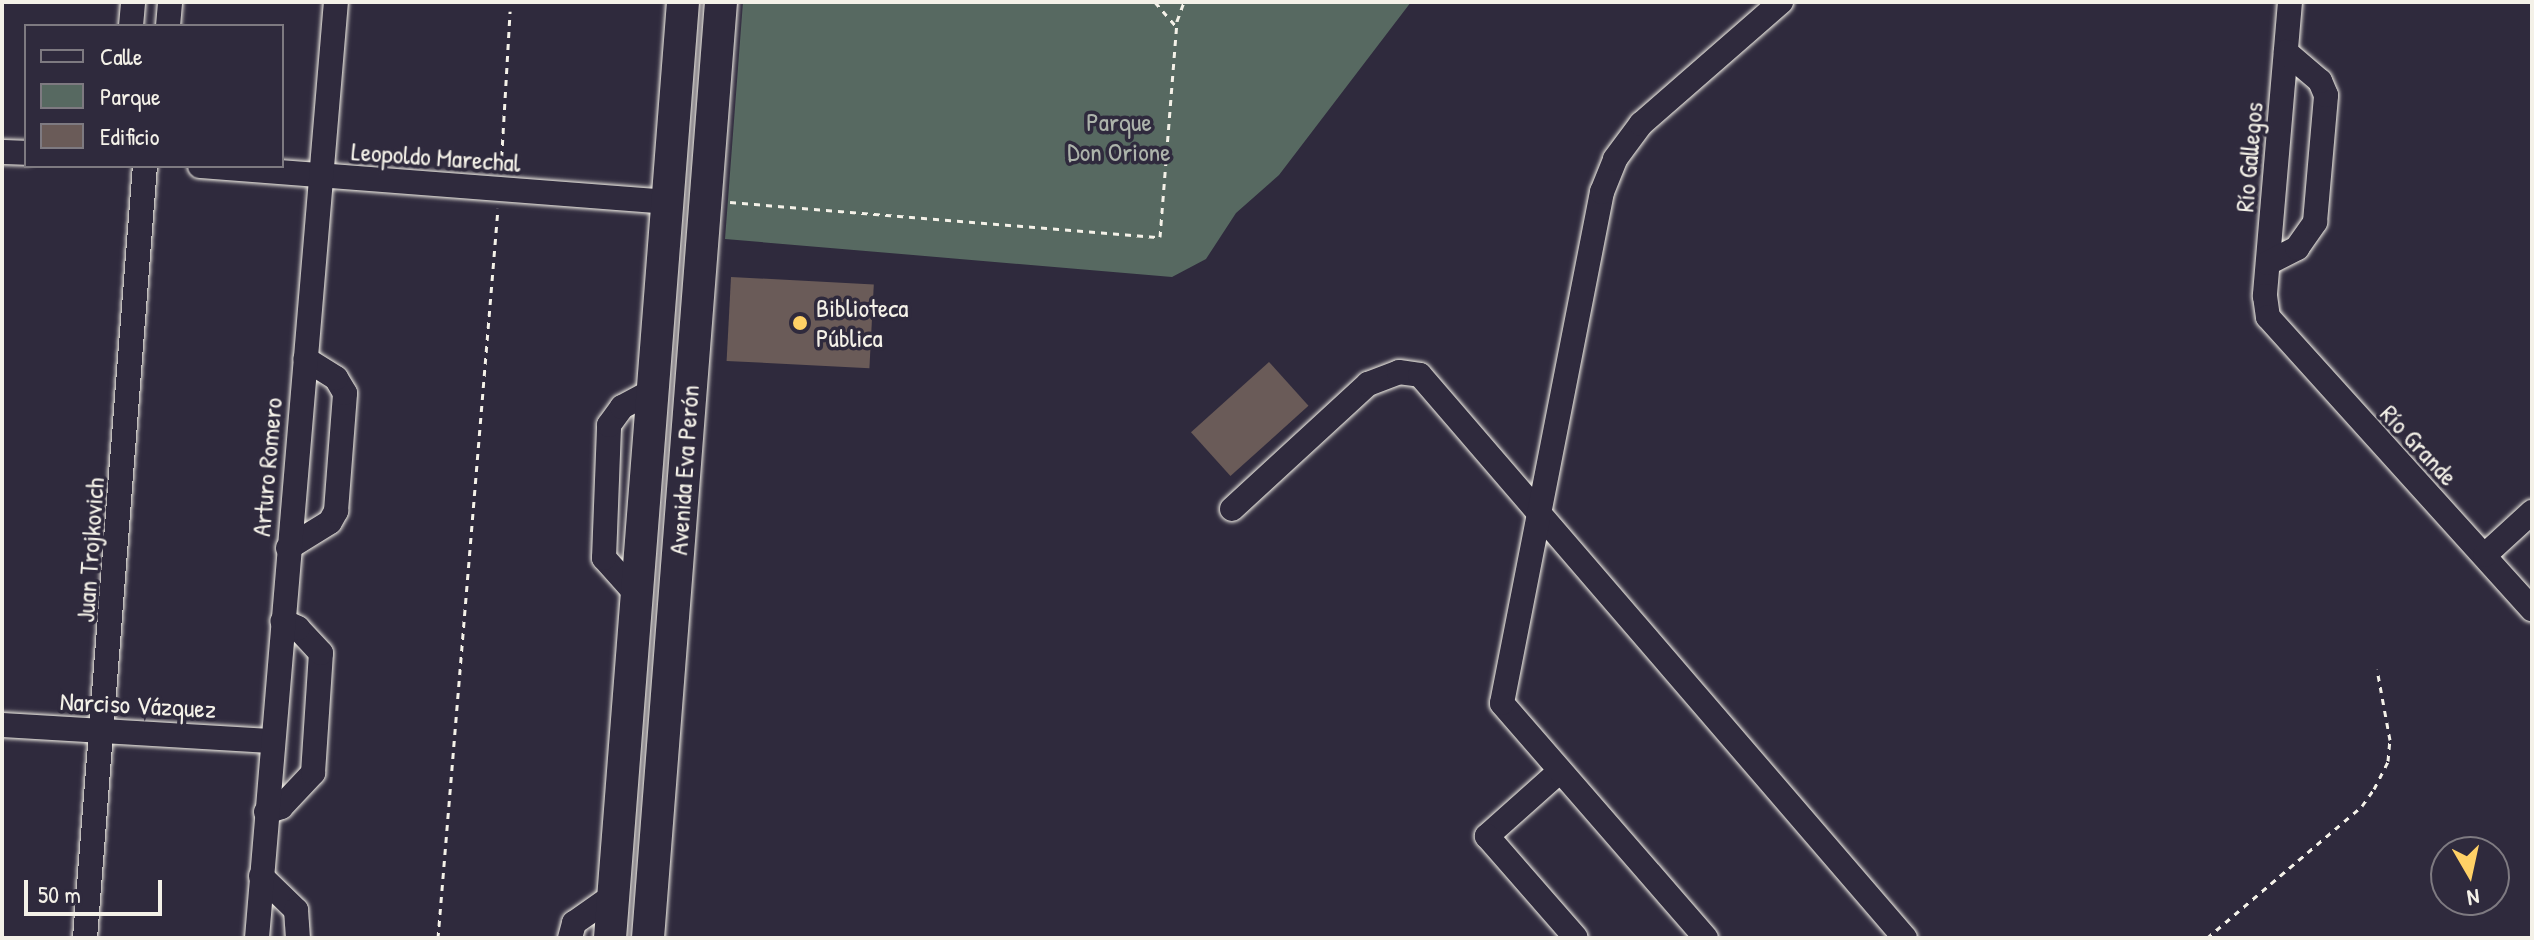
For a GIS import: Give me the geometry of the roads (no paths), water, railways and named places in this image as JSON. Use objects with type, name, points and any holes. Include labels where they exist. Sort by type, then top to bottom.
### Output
[{"type":"main road","name":"Avenida Eva Perón","points":[[610,938],[683,2]]},
{"type":"main road","name":"Avenida Eva Perón","points":[[648,938],[721,2]]},
{"type":"main road","points":[[678,66],[715,67]]},
{"type":"main road","points":[[654,391],[690,394]]},
{"type":"main road","points":[[623,800],[658,800]]},
{"type":"street","points":[[131,24],[133,2]]},
{"type":"street","points":[[168,24],[170,2]]},
{"type":"street","name":"Arturo Romero","points":[[257,938],[271,741],[336,2]]},
{"type":"street","points":[[1706,938],[1502,703],[1602,192],[1615,159],[1641,124],[1781,2]]},
{"type":"street","name":"Río Gallegos","points":[[2268,317],[2268,263],[2290,2]]},
{"type":"street","points":[[2268,263],[2297,248],[2315,222],[2326,95],[2320,81],[2286,52]]},
{"type":"street","points":[[2,152],[24,153]]},
{"type":"street","name":"Juan Trojkovich","points":[[85,938],[105,730],[145,168]]},
{"type":"street","name":"Leopoldo Marechal","points":[[222,168],[667,202]]},
{"type":"street","name":"Río Grande","points":[[2268,317],[2276,332],[2532,609]]},
{"type":"street","points":[[288,548],[330,522],[336,511],[345,393],[336,378],[305,359]]},
{"type":"street","points":[[1232,509],[1368,384],[1408,372],[1420,375],[1540,509],[1905,938]]},
{"type":"street","points":[[2485,555],[2532,512]]},
{"type":"street","points":[[266,812],[281,807],[313,773],[321,653],[298,628],[282,621]]},
{"type":"street","name":"Narciso Vázquez","points":[[2,725],[271,741]]},
{"type":"street","points":[[1560,771],[1487,836],[1576,938]]},
{"type":"street","points":[[261,876],[296,910],[298,938]]},
{"type":"street","points":[[570,938],[574,923],[614,895]]},
{"type":"place","name":"Biblioteca Pública","points":[[800,323]]},
{"type":"park label","name":"Parque Don Orione","points":[[1119,137]]}]
